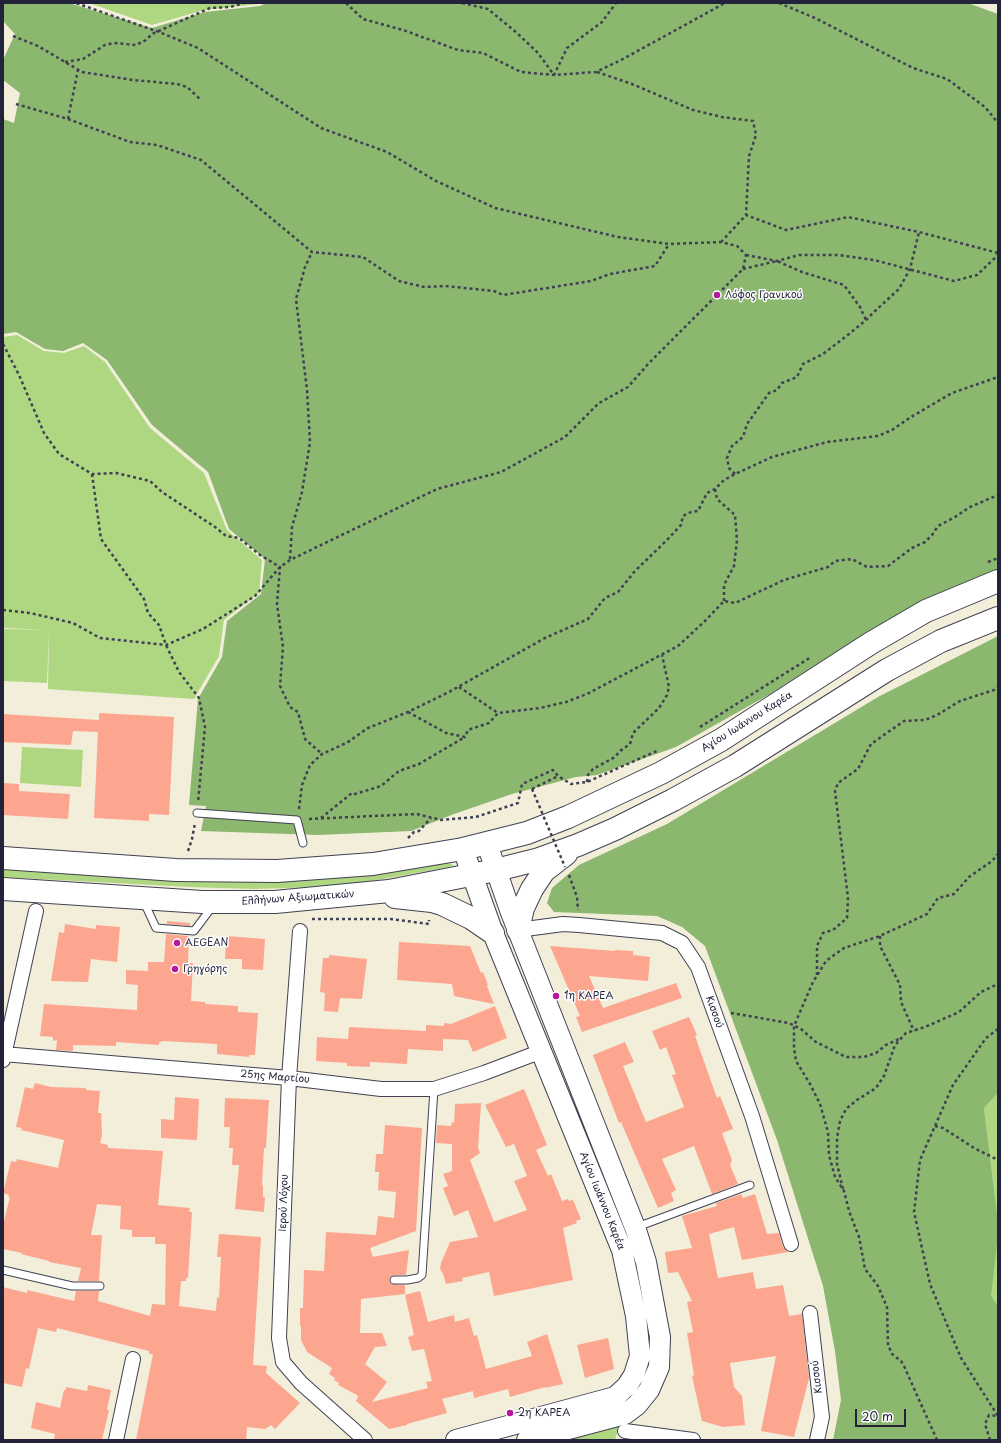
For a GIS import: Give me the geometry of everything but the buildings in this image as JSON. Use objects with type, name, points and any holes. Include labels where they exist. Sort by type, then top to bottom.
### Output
[{"type":"main road","name":"Αγίου Ιωάννου Καρέα","points":[[463,849],[527,833],[568,817],[661,773],[721,740],[871,642],[919,615],[998,581]]},
{"type":"main road","points":[[472,875],[536,860],[578,845],[673,800],[735,766],[887,670],[941,641],[998,618]]},
{"type":"main road","points":[[518,930],[523,908],[532,889],[544,871],[578,845]]},
{"type":"main road","points":[[3,858],[176,870],[277,871],[373,864],[463,849]]},
{"type":"main road","name":"Ελλήνων Αξιωματικών","points":[[3,889],[216,902],[275,902],[364,894],[411,887],[472,875]]},
{"type":"main road","points":[[364,894],[432,901],[454,909],[471,918],[493,933]]},
{"type":"street","name":"Αγίου Ιωάννου Καρέα","points":[[487,844],[518,930],[635,1228],[646,1262],[660,1337],[659,1367],[649,1390],[622,1420],[536,1439]]},
{"type":"street","name":"Αγίου Ιωάννου Καρέα","points":[[463,849],[493,933],[622,1250],[636,1316],[640,1356],[634,1375],[627,1386],[622,1420]]},
{"type":"street","points":[[3,1056],[36,911]]},
{"type":"street","name":"Κισσού","points":[[518,930],[563,924],[579,925],[662,933],[682,943],[698,966],[752,1116],[791,1244]]},
{"type":"street","name":"Ιερού Λόχου","points":[[300,931],[289,1078],[279,1338],[283,1362],[301,1383],[366,1440]]},
{"type":"street","name":"25ης Μαρτίου","points":[[3,1056],[289,1078],[381,1089],[434,1089],[484,1073],[542,1051]]},
{"type":"street","name":"Κισσού","points":[[810,1313],[822,1417],[817,1440]]},
{"type":"street","points":[[116,1440],[133,1359]]},
{"type":"street","name":"Αγίου Ιωάννου Καρέα","points":[[456,1440],[622,1420]]},
{"type":"street","points":[[622,1420],[693,1440]]},
{"type":"lane","points":[[197,812],[297,820],[303,842]]},
{"type":"lane","points":[[142,898],[156,928],[194,931],[216,902]]},
{"type":"lane","points":[[394,1280],[407,1280],[418,1278],[422,1275],[434,1089]]},
{"type":"lane","points":[[635,1228],[750,1185]]},
{"type":"lane","points":[[3,1270],[72,1286],[100,1286]]},
{"type":"path","points":[[76,3],[159,32],[198,48],[321,128],[387,152],[436,181],[495,208],[618,237],[669,244],[721,242],[737,246],[746,255],[776,261],[802,272],[844,285],[860,307],[866,320]]},
{"type":"path","points":[[64,62],[83,59],[105,45],[114,43],[136,45],[146,40],[152,34],[210,8],[230,7],[244,3]]},
{"type":"path","points":[[346,3],[363,19],[403,30],[458,50],[483,53],[521,72],[554,75],[596,72],[624,59],[725,3]]},
{"type":"path","points":[[462,3],[488,9],[517,33],[532,48],[554,75]]},
{"type":"path","points":[[554,75],[567,48],[602,22],[616,3]]},
{"type":"path","points":[[779,3],[815,18],[913,68],[947,79],[985,107],[998,123]]},
{"type":"path","points":[[13,36],[38,46],[82,72],[133,80],[177,84],[187,88],[200,99]]},
{"type":"path","points":[[68,119],[78,70]]},
{"type":"path","points":[[596,72],[632,84],[693,110],[753,122],[756,135],[749,156],[746,215],[721,242]]},
{"type":"path","points":[[16,104],[68,119],[130,142],[157,145],[201,160],[312,252],[363,257],[400,281],[424,288],[445,286],[494,291],[503,295],[592,281],[610,274],[655,266],[669,244]]},
{"type":"path","points":[[742,269],[799,255],[838,255],[874,260],[954,281],[978,275],[998,254],[919,232],[848,217],[786,230],[746,215]]},
{"type":"path","points":[[735,474],[729,468],[727,458],[732,446],[743,437],[747,424],[769,394],[777,390],[782,383],[797,377],[803,364],[823,354],[866,320],[874,311],[900,289],[910,269],[919,232]]},
{"type":"path","points":[[290,560],[292,527],[302,492],[310,442],[307,390],[296,299],[305,267],[312,252]]},
{"type":"path","points":[[3,610],[30,613],[73,623],[100,638],[166,645],[204,629],[255,596],[280,567],[290,560],[437,489],[501,472],[565,437],[599,403],[628,387],[648,364],[742,269],[746,255]]},
{"type":"path","points":[[3,344],[19,375],[44,433],[59,454],[92,474],[116,473],[150,482],[162,492],[215,526],[226,536],[239,538],[260,555],[280,567]]},
{"type":"path","points":[[660,750],[587,782],[571,784],[558,776],[553,770],[522,784],[518,803],[476,817],[441,820],[417,814],[297,820],[302,785],[310,765],[322,754],[348,742],[368,728],[408,712],[459,686],[545,638],[588,619],[605,598],[618,592],[635,571],[681,525],[683,516],[691,512],[698,511],[707,493],[715,490],[724,480],[779,455],[826,442],[878,436],[892,430],[952,393],[998,377]]},
{"type":"path","points":[[92,474],[101,539],[144,599],[148,613],[159,625],[166,645],[179,672],[199,698],[204,727],[197,812],[192,839],[187,853],[178,857],[176,870]]},
{"type":"path","points":[[459,686],[498,712],[540,708],[566,702],[587,694],[678,646],[705,622],[724,601],[724,585],[734,566],[737,540],[736,515],[717,499],[715,490]]},
{"type":"path","points":[[724,601],[734,603],[784,580],[828,567],[835,561],[852,559],[867,567],[888,566],[912,548],[925,542],[938,526],[970,507],[998,494]]},
{"type":"path","points":[[984,564],[998,558]]},
{"type":"path","points":[[280,567],[277,604],[283,647],[280,686],[290,707],[298,712],[305,738],[322,754]]},
{"type":"path","points":[[699,728],[816,654]]},
{"type":"path","points":[[587,782],[588,775],[593,769],[615,757],[620,751],[630,744],[633,733],[659,708],[667,695],[669,687],[662,655]]},
{"type":"path","points":[[817,975],[817,946],[823,933],[833,930],[847,918],[848,898],[835,791],[838,783],[858,769],[871,744],[904,721],[925,720],[937,715],[960,701],[994,690],[998,687]]},
{"type":"path","points":[[408,712],[446,733],[465,737]]},
{"type":"path","points":[[320,818],[352,793],[355,794],[381,786],[399,771],[419,764],[465,737],[468,730],[489,723],[498,712]]},
{"type":"path","points":[[558,776],[532,789],[566,867],[577,897],[579,925]]},
{"type":"path","points":[[406,839],[414,832],[419,831],[431,817]]},
{"type":"path","points":[[844,1191],[835,1177],[829,1154],[828,1132],[820,1104],[796,1061],[794,1048],[794,1026],[813,982],[826,961],[844,948],[880,936],[927,914],[938,898],[954,894],[969,877],[992,861],[998,854]]},
{"type":"path","points":[[325,920],[391,919],[429,924],[432,901]]},
{"type":"path","points":[[880,936],[880,946],[900,985],[901,1002],[914,1031]]},
{"type":"path","points":[[937,1440],[904,1366],[892,1354],[888,1345],[887,1307],[878,1286],[865,1269],[838,1164],[837,1138],[840,1121],[846,1109],[876,1088],[884,1076],[895,1045],[906,1033],[925,1027],[959,1012],[981,992],[998,984]]},
{"type":"path","points":[[729,1013],[761,1017],[789,1023],[801,1029],[816,1042],[846,1056],[864,1057],[876,1053],[886,1045],[902,1038]]},
{"type":"path","points":[[998,1029],[986,1038],[953,1085],[920,1160],[914,1212],[930,1284],[961,1358],[998,1416]]},
{"type":"path","points":[[935,1126],[943,1128],[974,1148],[998,1160]]},
{"type":"path","points":[[990,1440],[985,1424],[989,1415],[998,1416]]},
{"type":"green space","points":[[3,3],[69,3],[152,28],[205,12],[260,6],[266,3],[968,3],[998,14],[998,573],[852,642],[770,694],[676,747],[597,775],[576,777],[512,794],[411,831],[318,835],[201,831],[206,806],[189,805],[198,699],[222,657],[227,621],[261,594],[265,559],[229,529],[208,472],[152,425],[107,360],[83,343],[63,351],[45,349],[16,332],[3,334],[3,119],[14,123],[20,93],[3,80],[3,60],[15,34],[3,21]]},
{"type":"green space","points":[[89,3],[261,3],[204,10],[152,25]]},
{"type":"green space","points":[[17,335],[44,351],[64,353],[84,346],[105,362],[150,428],[204,473],[227,530],[262,560],[259,593],[224,620],[219,656],[194,699],[48,689],[49,630],[3,628],[3,337]]},
{"type":"green space","points":[[3,629],[49,630],[47,683],[3,681]]},
{"type":"green space","points":[[998,636],[998,1093],[984,1108],[998,1221],[998,1236],[991,1296],[998,1306],[998,1440],[833,1440],[841,1400],[835,1351],[823,1286],[777,1140],[705,946],[682,927],[657,916],[554,912],[547,903],[552,888],[579,865],[667,824],[878,697]]},
{"type":"green space","points":[[22,747],[83,750],[81,787],[20,783]]},
{"type":"green space","points":[[444,862],[454,865],[367,882],[321,887],[254,889],[189,887],[3,877],[3,868]]},
{"type":"green space","points":[[998,1093],[998,1221],[984,1108]]},
{"type":"green space","points":[[998,1236],[998,1306],[990,1296]]},
{"type":"green space","points":[[619,1426],[615,1440],[569,1440]]},
{"type":"place","name":"Λόφος Γρανικού","points":[[717,295]]},
{"type":"place","name":"AEGEAN","points":[[177,943]]},
{"type":"place","name":"Γρηγόρης","points":[[175,969]]},
{"type":"place","name":"1η ΚΑΡΕΑ","points":[[556,996]]},
{"type":"place","name":"2η ΚΑΡΕΑ","points":[[510,1413]]}]
